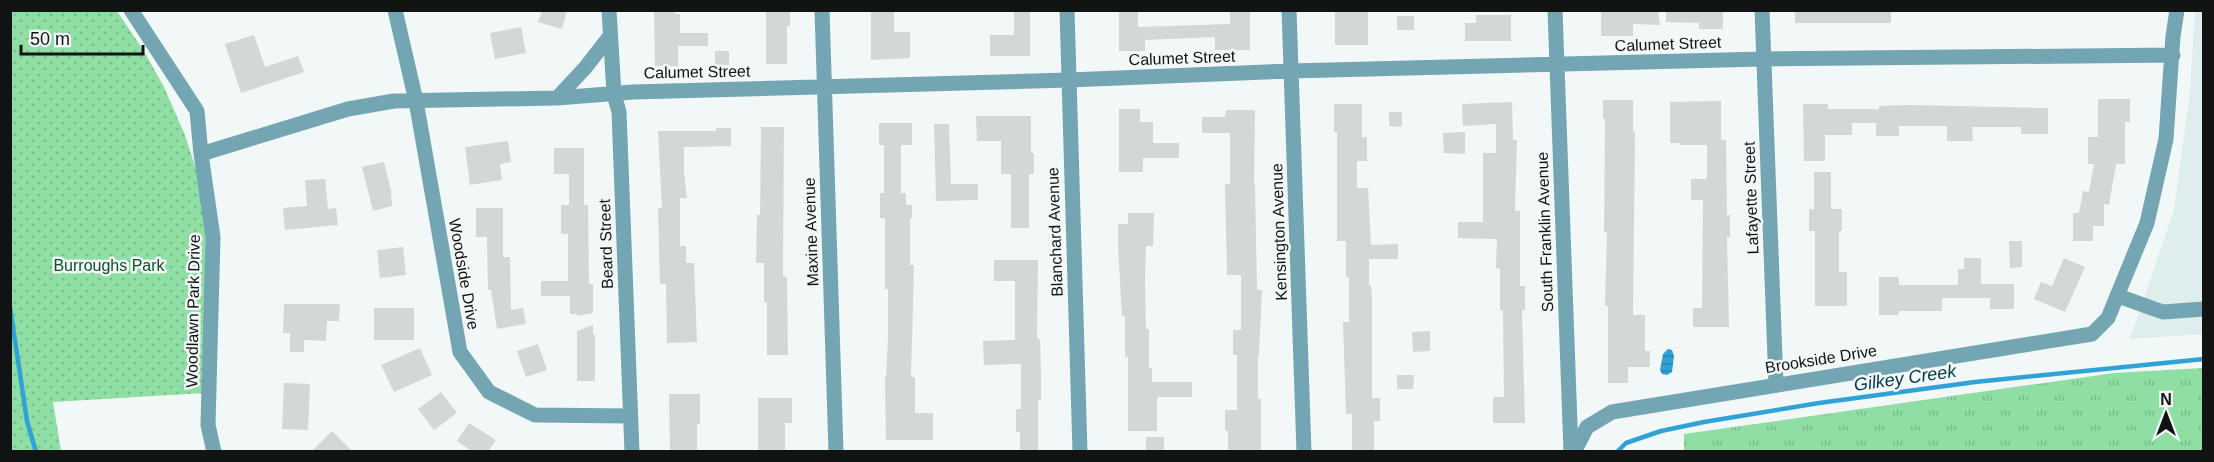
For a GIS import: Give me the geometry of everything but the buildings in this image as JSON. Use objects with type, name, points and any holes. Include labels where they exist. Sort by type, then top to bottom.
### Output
[{"type":"street","name":"Woodlawn Park Drive","points":[[131,10],[197,111],[213,237],[208,425],[214,452]]},
{"type":"street","name":"Woodside Drive","points":[[395,10],[416,101],[460,352],[489,392],[535,415],[630,416]]},
{"type":"street","name":"Beard Street","points":[[609,10],[614,94],[619,112],[632,452]]},
{"type":"street","name":"Maxine Avenue","points":[[822,10],[836,452]]},
{"type":"street","name":"Blanchard Avenue","points":[[1067,10],[1080,452]]},
{"type":"street","name":"Kensington Avenue","points":[[1289,10],[1304,452]]},
{"type":"street","name":"South Franklin Avenue","points":[[1555,10],[1572,452]]},
{"type":"street","name":"Lafayette Street","points":[[1762,10],[1776,385]]},
{"type":"street","points":[[2176,10],[2166,139],[2150,213],[2118,296],[2163,312],[2204,309]]},
{"type":"street","points":[[557,98],[610,36]]},
{"type":"street","name":"Calumet Street","points":[[201,154],[348,109],[394,101],[557,98],[614,94],[1291,71],[1763,59],[2173,55]]},
{"type":"street","name":"Brookside Drive","points":[[1572,452],[1587,427],[1612,412],[2092,334],[2108,318],[2118,296]]},
{"type":"shaded area","points":[[2195,11],[2203,11],[2203,334],[2130,339],[2174,210],[2190,91]]},
{"type":"green space","name":"Burroughs Park","points":[[10,11],[117,11],[164,87],[185,135],[199,179],[206,214],[204,393],[53,402],[61,451],[11,451]]},
{"type":"green space","points":[[2203,368],[2203,451],[1684,451],[1684,434],[2114,373]]},
{"type":"water","points":[[1668,349],[1672,350],[1674,356],[1672,372],[1667,375],[1662,374],[1660,370],[1663,354]]},
{"type":"waterway","name":"Gilkey Creek","points":[[10,307],[27,421],[36,452]]},
{"type":"waterway","name":"Gilkey Creek","points":[[1617,452],[1626,443],[1661,431],[1819,403],[1975,382],[2204,359]]}]
